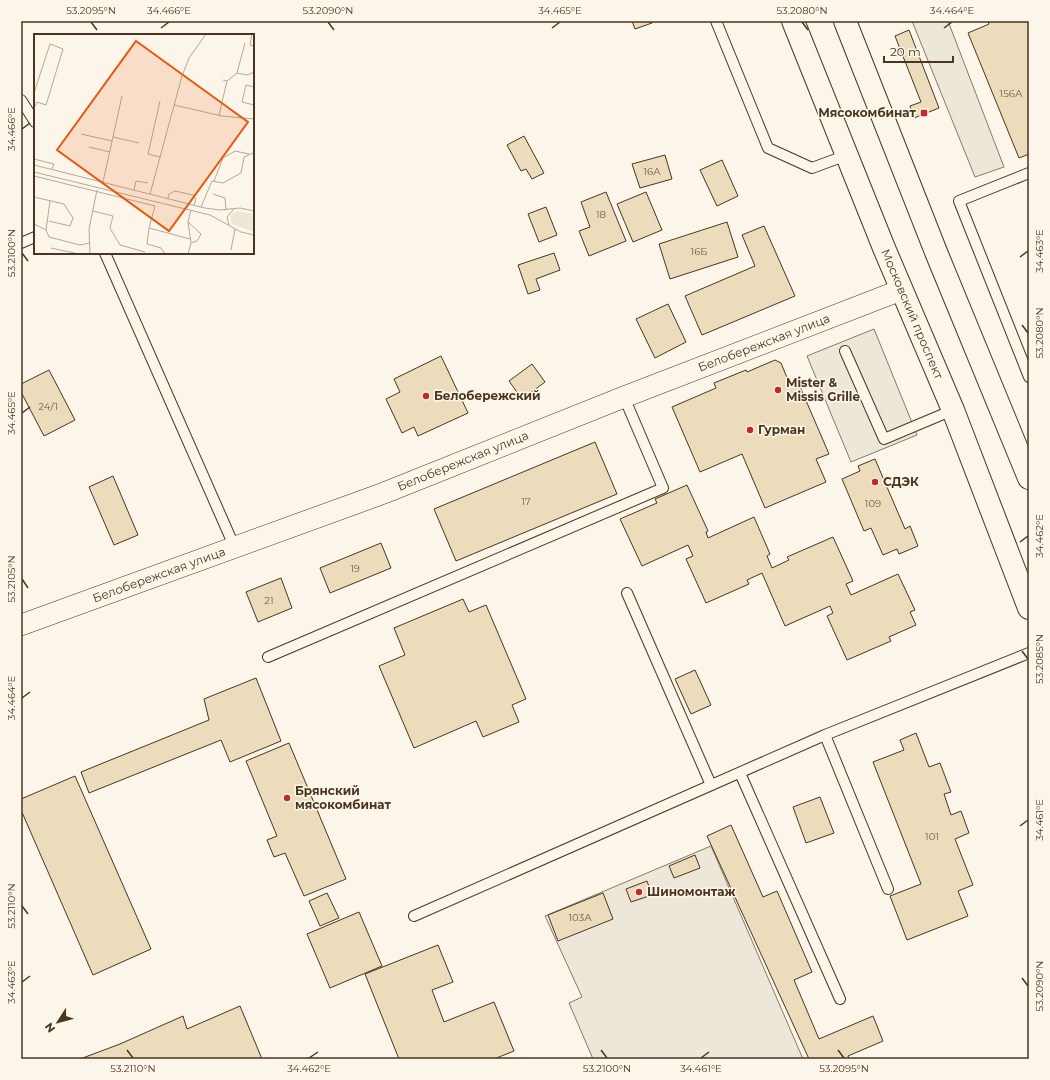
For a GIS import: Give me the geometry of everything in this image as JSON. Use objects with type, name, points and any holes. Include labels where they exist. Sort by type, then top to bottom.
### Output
[{"type":"main road","name":"Московский проспект","points":[[793,21],[901,290],[952,410],[1029,608]]},
{"type":"main road","points":[[845,21],[936,252],[1029,478]]},
{"type":"street","name":"Белобережская улица","points":[[21,625],[384,493],[624,397],[901,290]]},
{"type":"lane","points":[[716,21],[768,148],[812,168],[847,155]]},
{"type":"lane","points":[[21,100],[34,120]]},
{"type":"lane","points":[[1029,173],[959,202],[1029,377]]},
{"type":"lane","points":[[21,243],[34,237]]},
{"type":"lane","points":[[105,254],[235,548]]},
{"type":"lane","points":[[845,351],[884,439],[952,410]]},
{"type":"lane","points":[[268,657],[663,488],[624,397]]},
{"type":"lane","points":[[627,593],[711,785]]},
{"type":"lane","points":[[414,916],[825,735],[1029,652]]},
{"type":"lane","points":[[825,735],[888,889]]},
{"type":"lane","points":[[740,773],[840,1000]]},
{"type":"shaded area","points":[[912,21],[948,21],[1004,167],[975,177]]},
{"type":"shaded area","points":[[874,329],[917,435],[851,462],[807,356]]},
{"type":"shaded area","points":[[711,846],[803,1059],[593,1059],[569,1003],[582,997],[545,916]]},
{"type":"building","points":[[632,21],[651,21],[652,23],[635,29]]},
{"type":"building","points":[[988,21],[1029,21],[1029,154],[1019,158],[968,33],[989,24]]},
{"type":"building","points":[[909,30],[939,108],[914,118],[910,106],[921,102],[895,36]]},
{"type":"building","points":[[524,136],[544,173],[532,179],[526,169],[521,171],[507,145]]},
{"type":"building","points":[[665,155],[672,179],[640,188],[632,164]]},
{"type":"building","points":[[722,160],[738,196],[717,206],[700,170]]},
{"type":"building","points":[[606,192],[626,241],[589,256],[579,231],[590,227],[581,202]]},
{"type":"building","points":[[646,192],[662,230],[633,242],[617,204]]},
{"type":"building","points":[[546,207],[557,235],[539,242],[528,214]]},
{"type":"building","points":[[727,222],[738,257],[670,279],[659,244]]},
{"type":"building","points":[[764,226],[795,296],[702,335],[685,296],[755,266],[742,235]]},
{"type":"building","points":[[554,253],[560,270],[536,279],[540,290],[528,294],[518,265]]},
{"type":"building","points":[[668,304],[686,342],[655,358],[636,319]]},
{"type":"building","name":"Белобережский","points":[[441,356],[468,413],[418,436],[414,427],[402,433],[386,399],[400,392],[394,379]]},
{"type":"building","name":"Гурман","points":[[775,360],[781,363],[790,385],[798,382],[829,454],[816,459],[826,482],[765,508],[742,454],[700,472],[672,407],[716,388],[714,383],[746,370],[747,372]]},
{"type":"building","points":[[532,364],[545,382],[522,399],[509,381]]},
{"type":"building","points":[[49,370],[75,420],[44,436],[21,392],[21,384]]},
{"type":"building","points":[[595,442],[617,494],[456,561],[434,509]]},
{"type":"building","points":[[875,459],[905,529],[910,526],[918,546],[899,554],[897,549],[883,555],[871,528],[864,531],[842,479],[860,471],[858,466]]},
{"type":"building","points":[[113,476],[138,535],[114,545],[89,487]]},
{"type":"building","points":[[687,485],[708,531],[706,532],[708,538],[754,517],[770,554],[767,556],[772,568],[789,560],[787,557],[833,537],[853,581],[846,584],[851,595],[898,574],[915,610],[910,612],[916,625],[889,637],[891,641],[847,660],[827,616],[833,613],[830,606],[785,626],[762,573],[747,580],[749,584],[706,603],[686,559],[693,556],[688,545],[642,566],[620,519],[657,503],[655,499]]},
{"type":"building","points":[[381,543],[391,568],[330,593],[320,568]]},
{"type":"building","points":[[281,578],[292,608],[258,622],[246,592]]},
{"type":"building","points":[[463,599],[469,612],[486,605],[526,699],[512,705],[519,722],[483,737],[476,721],[414,748],[379,666],[405,655],[394,628]]},
{"type":"building","points":[[695,670],[711,705],[691,714],[675,679]]},
{"type":"building","points":[[256,678],[281,741],[230,762],[221,740],[89,793],[81,772],[209,720],[204,699]]},
{"type":"building","points":[[916,733],[929,767],[940,763],[951,792],[944,794],[951,815],[961,811],[969,833],[955,839],[973,885],[958,891],[968,916],[907,940],[890,896],[921,884],[873,762],[904,750],[900,740]]},
{"type":"building","name":"Брянский мясокомбинат","points":[[289,743],[346,879],[304,896],[285,853],[274,857],[267,840],[277,836],[246,761]]},
{"type":"building","points":[[75,776],[151,949],[93,975],[21,810],[21,799]]},
{"type":"building","points":[[820,797],[834,833],[806,843],[793,807]]},
{"type":"building","points":[[731,825],[763,897],[777,891],[812,972],[794,980],[819,1039],[873,1016],[883,1041],[848,1056],[849,1059],[809,1059],[707,836]]},
{"type":"building","points":[[695,855],[700,868],[674,878],[669,866]]},
{"type":"building","name":"Шиномонтаж","points":[[647,881],[652,895],[631,902],[626,889]]},
{"type":"building","points":[[327,893],[339,918],[320,926],[309,901]]},
{"type":"building","points":[[603,893],[613,919],[558,941],[548,915]]},
{"type":"building","points":[[359,912],[382,966],[330,988],[307,934]]},
{"type":"building","points":[[438,945],[453,982],[432,990],[444,1022],[494,1002],[514,1051],[494,1059],[399,1059],[365,974]]},
{"type":"building","points":[[240,1006],[262,1059],[80,1059],[120,1044],[183,1016],[187,1029]]},
{"type":"place","name":"Мясокомбинат","points":[[924,113]]},
{"type":"place","name":"Mister & Missis Grille","points":[[778,390]]},
{"type":"place","name":"Белобережский","points":[[426,396]]},
{"type":"place","name":"Гурман","points":[[750,430]]},
{"type":"place","name":"СДЭК","points":[[875,482]]},
{"type":"place","name":"Брянский мясокомбинат","points":[[287,798]]},
{"type":"place","name":"Шиномонтаж","points":[[639,892]]}]
